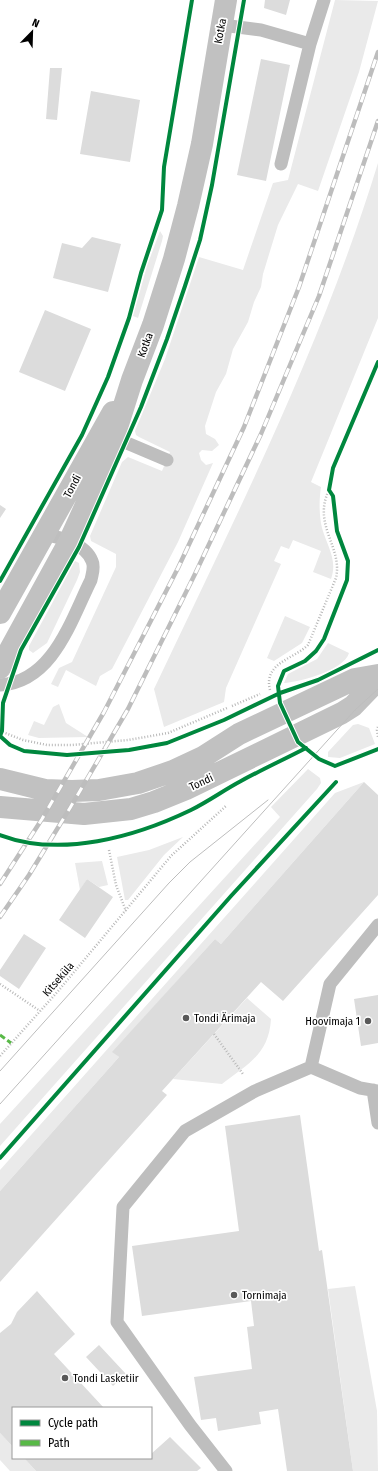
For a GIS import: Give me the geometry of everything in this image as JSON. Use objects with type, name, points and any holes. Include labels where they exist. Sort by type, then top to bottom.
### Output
[{"type":"street","name":"Kotka","points":[[132,380],[165,289],[188,206],[202,144],[226,0]]},
{"type":"street","name":"Tondi","points":[[0,613],[44,536],[108,435],[132,380]]},
{"type":"street","points":[[0,668],[69,542],[107,459],[108,435]]},
{"type":"street","name":"Tondi","points":[[3,778],[45,790],[59,791],[99,790],[127,786],[173,771],[191,762],[282,708],[355,679],[378,675]]},
{"type":"street","name":"Tondi","points":[[0,807],[84,814],[131,809],[154,802],[186,789],[342,713],[353,706],[378,680]]},
{"type":"lane","points":[[281,164],[310,44],[324,0]]},
{"type":"lane","points":[[222,25],[261,30],[310,44]]},
{"type":"lane","points":[[108,435],[167,460]]},
{"type":"lane","points":[[0,685],[21,681],[33,675],[57,649],[94,570],[92,562],[79,547],[58,537],[44,536]]},
{"type":"lane","points":[[311,1068],[330,984],[378,925]]},
{"type":"lane","points":[[226,1471],[190,1425],[117,1322],[122,1207],[185,1131],[256,1091],[311,1068],[360,1088],[375,1091],[378,1123]]},
{"type":"path","points":[[282,708],[271,694],[270,687],[272,671],[282,660],[302,651],[308,645],[336,578],[338,568],[337,558],[329,541],[325,520],[324,502],[330,483]]},
{"type":"path","points":[[329,490],[333,496]]},
{"type":"path","points":[[0,736],[2,730],[22,740],[47,745],[72,745],[150,737],[190,725],[256,694],[271,694]]},
{"type":"path","points":[[378,728],[376,734],[378,737]]},
{"type":"path","points":[[109,850],[116,885],[126,911]]},
{"type":"path","points":[[0,984],[40,1011]]},
{"type":"path","points":[[214,1034],[256,1091]]},
{"type":"shaded area","points":[[335,0],[378,1],[359,72],[318,191],[298,184],[278,225],[263,274],[261,287],[254,302],[248,322],[233,349],[226,374],[216,392],[205,426],[206,434],[215,439],[219,445],[212,451],[202,450],[199,453],[201,460],[206,465],[213,463],[178,542],[112,669],[100,676],[96,686],[66,670],[58,687],[51,684],[59,668],[72,662],[116,567],[116,554],[91,541],[90,536],[122,462],[128,457],[162,471],[170,452],[139,437],[136,435],[135,431],[165,359],[199,257],[243,270],[273,183],[288,180]]},
{"type":"shaded area","points":[[378,163],[378,318],[311,482],[321,487],[320,518],[333,559],[333,572],[331,579],[313,572],[321,551],[293,540],[289,549],[281,546],[274,561],[281,564],[226,688],[224,702],[164,727],[154,689],[276,430],[331,298],[356,231]]},
{"type":"shaded area","points":[[160,231],[163,236],[162,241],[138,318],[133,316],[147,266]]},
{"type":"shaded area","points":[[75,561],[79,563],[80,572],[77,580],[47,643],[33,653],[29,650],[29,646]]},
{"type":"shaded area","points":[[285,616],[310,627],[302,643],[274,661],[267,658]]},
{"type":"shaded area","points":[[328,643],[349,653],[339,665],[311,678],[284,683],[288,674],[317,659]]},
{"type":"shaded area","points":[[59,704],[66,723],[88,737],[39,738],[28,735],[34,721],[44,725],[53,707]]},
{"type":"shaded area","points":[[358,724],[369,728],[375,744],[340,758],[328,757],[328,752],[353,725]]},
{"type":"shaded area","points":[[308,769],[320,778],[321,783],[317,789],[0,1146],[0,1124],[280,817],[271,807]]},
{"type":"shaded area","points":[[364,782],[221,944],[215,939],[113,1052],[119,1057],[0,1191],[0,1170],[335,793]]},
{"type":"shaded area","points":[[183,837],[164,855],[128,900],[125,900],[117,857],[149,850]]},
{"type":"shaded area","points":[[102,861],[108,885],[99,887],[87,879],[80,890],[75,863]]},
{"type":"shaded area","points":[[247,998],[271,1019],[266,1041],[256,1057],[222,1084],[173,1079]]},
{"type":"shaded area","points":[[355,1286],[377,1411],[378,1471],[353,1471],[328,1289]]},
{"type":"shaded area","points":[[0,1433],[12,1446],[12,1459],[25,1459],[36,1471],[10,1471],[0,1460]]},
{"type":"building","points":[[265,0],[290,0],[286,15],[264,8]]},
{"type":"building","points":[[261,59],[290,65],[266,181],[237,175]]},
{"type":"building","points":[[50,68],[62,68],[57,120],[46,119]]},
{"type":"building","points":[[91,91],[140,100],[130,162],[80,154]]},
{"type":"building","points":[[92,237],[121,244],[108,292],[53,278],[62,243],[82,248]]},
{"type":"building","points":[[45,310],[91,329],[65,391],[19,372]]},
{"type":"building","points":[[0,505],[6,509],[0,518]]},
{"type":"building","name":"Tondi Ärimaja","points":[[364,782],[378,795],[378,895],[283,1001],[261,982],[162,1091],[167,1095],[0,1282],[0,1191],[119,1057],[112,1052],[215,939],[221,944]]},
{"type":"building","points":[[87,879],[113,897],[85,938],[59,920]]},
{"type":"building","points":[[24,934],[46,948],[19,989],[0,976],[0,970]]},
{"type":"building","name":"Hoovimaja 1","points":[[378,995],[378,1043],[361,1046],[354,999]]},
{"type":"building","name":"Tornimaja","points":[[300,1115],[319,1251],[322,1250],[353,1471],[287,1471],[278,1409],[259,1412],[261,1424],[218,1431],[216,1418],[201,1420],[194,1377],[252,1369],[247,1327],[254,1326],[251,1301],[142,1316],[132,1246],[239,1231],[225,1126]]},
{"type":"building","points":[[37,1291],[75,1334],[54,1354],[103,1407],[12,1407],[12,1446],[0,1433],[0,1333],[11,1324],[17,1312]]},
{"type":"building","points":[[99,1345],[126,1374],[113,1386],[86,1357]]},
{"type":"building","points":[[170,1437],[201,1468],[197,1471],[36,1471],[25,1459],[152,1459],[152,1453]]},
{"type":"tram line","points":[[0,1104],[355,710],[378,689]]},
{"type":"tram line","points":[[0,1071],[169,883],[190,862],[268,800]]},
{"type":"railway","points":[[0,884],[42,819],[104,712],[178,568],[244,427],[299,287],[378,52]]},
{"type":"railway","points":[[0,917],[29,875],[128,709],[195,574],[261,434],[319,296],[378,121]]},
{"type":"marked path","points":[[0,1035],[11,1043]]},
{"type":"cycle path","points":[[0,581],[82,435],[108,377],[129,318],[141,273],[162,210],[164,167],[192,0]]},
{"type":"cycle path","points":[[0,736],[2,731],[3,703],[21,650],[79,547],[141,407],[185,286],[200,240],[212,185],[244,0]]},
{"type":"cycle path","points":[[378,362],[333,468],[329,490],[333,496],[337,531],[348,561],[347,580],[324,639],[316,651],[305,661],[284,671],[278,686],[280,703],[298,742],[319,759],[335,766],[378,749]]},
{"type":"cycle path","points":[[0,736],[10,745],[24,751],[67,755],[129,750],[167,743],[224,720],[280,693],[318,680],[378,650]]},
{"type":"cycle path","points":[[0,835],[23,842],[48,845],[97,841],[122,836],[146,829],[191,810],[241,781],[306,748]]},
{"type":"cycle path","points":[[0,1158],[231,896],[336,782]]},
{"type":"place","name":"Tondi Ärimaja","points":[[186,1018]]},
{"type":"place","name":"Hoovimaja 1","points":[[368,1021]]},
{"type":"place","name":"Tornimaja","points":[[234,1295]]},
{"type":"place","name":"Tondi Lasketiir","points":[[65,1378]]}]
